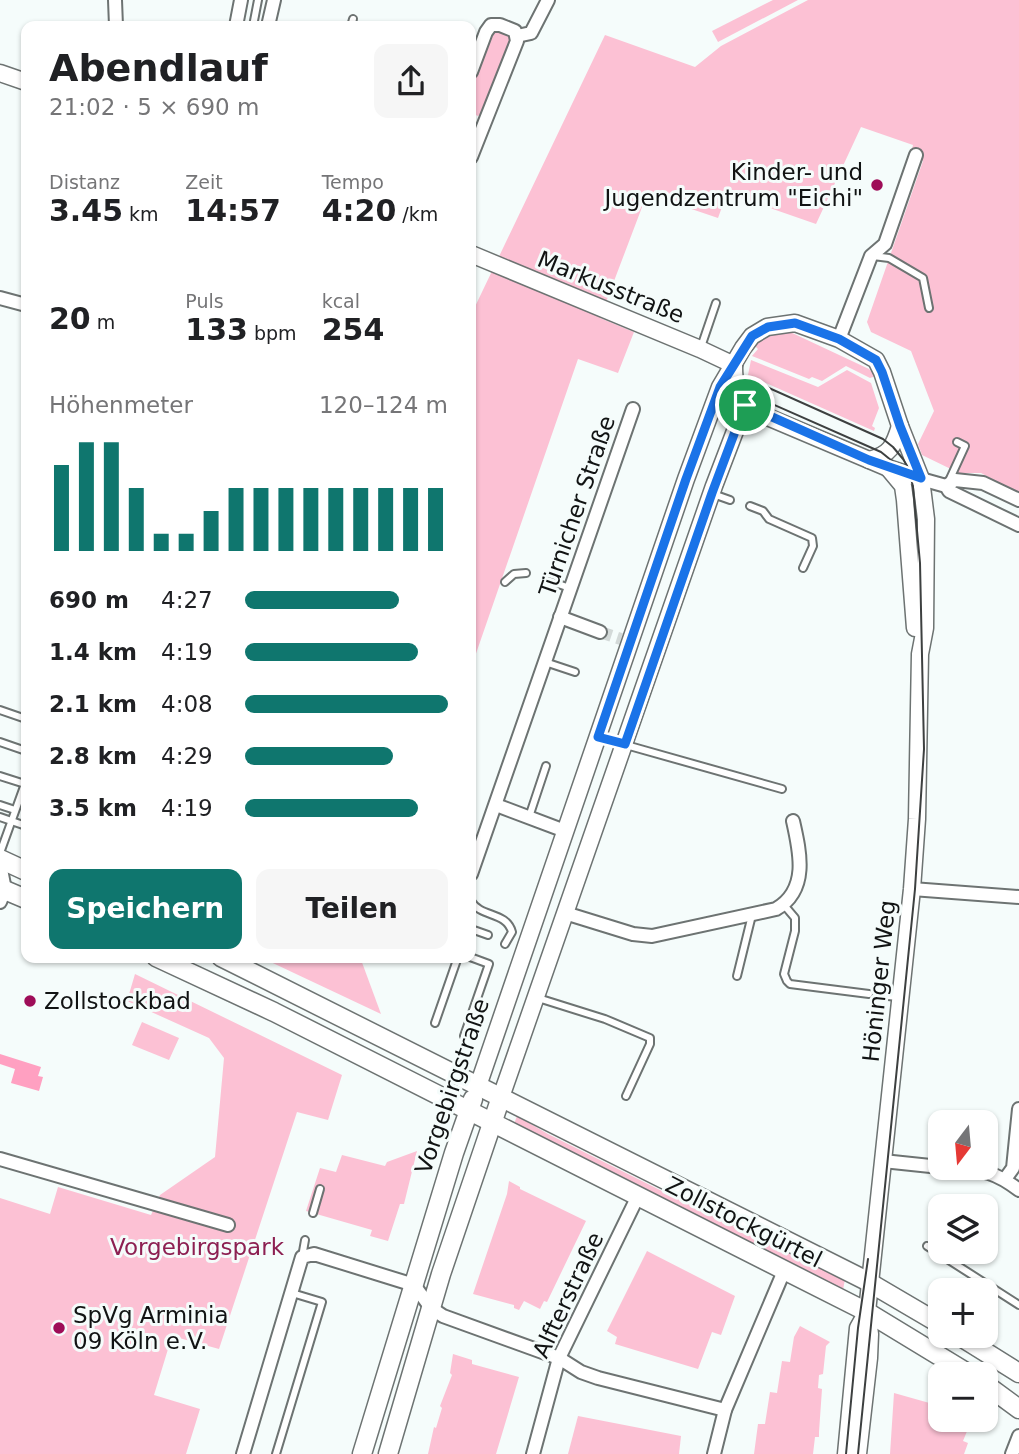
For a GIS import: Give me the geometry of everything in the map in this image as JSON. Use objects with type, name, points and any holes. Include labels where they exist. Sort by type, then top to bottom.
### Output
[{"type":"main road","points":[[0,862],[21,869]]},
{"type":"main road","points":[[2,894],[21,898]]},
{"type":"main road","name":"Zollstockgürtel","points":[[169,963],[469,1110],[867,1312],[949,1362]]},
{"type":"main road","points":[[206,980],[219,963]]},
{"type":"main road","name":"Zollstockgürtel","points":[[232,963],[870,1283],[928,1317]]},
{"type":"main road","name":"Vorgebirgstraße","points":[[362,1454],[478,1086]]},
{"type":"main road","points":[[388,1454],[431,1308],[501,1097]]},
{"type":"main road","points":[[979,1348],[1019,1373]]},
{"type":"main road","points":[[998,1394],[1019,1409]]},
{"type":"street","points":[[115,0],[116,21]]},
{"type":"street","points":[[237,21],[241,0]]},
{"type":"street","points":[[269,21],[274,0]]},
{"type":"street","points":[[517,36],[531,33],[548,0]]},
{"type":"street","points":[[476,59],[491,25],[500,25],[515,31],[517,41],[477,122]]},
{"type":"street","points":[[0,73],[21,80]]},
{"type":"street","points":[[839,339],[871,256],[885,244],[916,156]]},
{"type":"street","name":"Markusstraße","points":[[476,256],[734,365]]},
{"type":"street","points":[[0,298],[21,304]]},
{"type":"street","name":"Vorgebirgstraße","points":[[478,1086],[598,737],[626,641],[720,387],[752,336],[768,327],[795,323],[839,339]]},
{"type":"street","name":"Höninger Weg","points":[[839,339],[876,360],[921,478],[926,519],[925,628],[920,654]]},
{"type":"street","points":[[734,365],[736,387],[745,405],[888,468],[946,486],[948,491],[1019,525]]},
{"type":"street","points":[[501,1097],[745,405]]},
{"type":"street","name":"Türnicher Straße","points":[[476,860],[632,409]]},
{"type":"street","points":[[869,460],[879,458],[890,451],[900,426]]},
{"type":"street","name":"Höninger Weg","points":[[858,1454],[869,1358],[867,1312],[912,889],[920,749],[920,654],[915,626],[905,499],[903,486],[888,468]]},
{"type":"street","points":[[686,479],[694,472],[705,470],[712,476],[713,490]]},
{"type":"street","points":[[946,486],[955,480],[983,483],[1019,500]]},
{"type":"street","name":"Türnicher Straße","points":[[560,617],[600,632]]},
{"type":"street","points":[[598,737],[625,744]]},
{"type":"street","points":[[496,805],[565,831]]},
{"type":"street","points":[[565,913],[633,934],[652,936],[776,909],[785,905],[795,893],[800,874],[800,852],[793,821]]},
{"type":"street","points":[[0,862],[2,894]]},
{"type":"street","points":[[912,889],[1019,897]]},
{"type":"street","points":[[1005,1180],[1013,1168],[1019,1109]]},
{"type":"street","points":[[0,1159],[228,1225]]},
{"type":"street","points":[[883,1161],[928,1166]]},
{"type":"street","points":[[998,1176],[1019,1190]]},
{"type":"street","name":"Alfterstraße","points":[[533,1454],[559,1358],[638,1196]]},
{"type":"street","points":[[243,1454],[302,1257],[314,1254],[414,1285],[431,1308],[443,1316],[559,1358],[581,1372],[725,1410]]},
{"type":"street","points":[[715,1454],[725,1410],[784,1271]]},
{"type":"street","name":"Höninger Weg","points":[[846,1454],[858,1328],[867,1312]]},
{"type":"street","points":[[1012,1454],[1019,1436]]},
{"type":"lane","points":[[254,21],[258,0]]},
{"type":"lane","points":[[871,256],[889,258],[923,278],[929,308]]},
{"type":"lane","points":[[700,349],[716,303]]},
{"type":"lane","points":[[946,486],[965,446],[957,442]]},
{"type":"lane","points":[[713,490],[730,500]]},
{"type":"lane","points":[[750,506],[763,511],[769,519],[811,538],[813,546],[803,568]]},
{"type":"lane","points":[[505,582],[514,573],[526,573]]},
{"type":"lane","points":[[549,581],[570,589]]},
{"type":"lane","points":[[545,662],[575,672]]},
{"type":"lane","points":[[0,710],[21,717]]},
{"type":"lane","points":[[0,742],[21,749]]},
{"type":"lane","points":[[625,744],[782,789]]},
{"type":"lane","points":[[528,817],[546,766]]},
{"type":"lane","points":[[0,776],[21,781]]},
{"type":"lane","points":[[0,853],[21,795]]},
{"type":"lane","points":[[0,805],[15,810]]},
{"type":"lane","points":[[0,817],[21,824]]},
{"type":"lane","points":[[785,905],[795,918],[784,974],[786,981],[790,984],[869,994]]},
{"type":"lane","points":[[476,908],[504,919],[509,924],[512,932],[505,944]]},
{"type":"lane","points":[[737,976],[752,915]]},
{"type":"lane","points":[[476,931],[488,935]]},
{"type":"lane","points":[[464,1036],[489,964],[476,959]]},
{"type":"lane","points":[[435,1023],[456,963]]},
{"type":"lane","points":[[878,995],[900,997]]},
{"type":"lane","points":[[536,997],[617,1023],[650,1038],[650,1044],[626,1096]]},
{"type":"lane","points":[[313,1213],[320,1189]]},
{"type":"lane","points":[[302,1257],[305,1240]]},
{"type":"lane","points":[[927,1246],[1019,1306]]},
{"type":"lane","points":[[276,1454],[322,1302],[292,1293]]},
{"type":"green space","points":[[773,0],[798,0],[718,42],[712,31]]},
{"type":"green space","points":[[808,0],[1019,0],[1019,493],[981,473],[959,473],[922,455],[918,444],[934,411],[911,351],[871,332],[867,322],[923,161],[910,157],[913,145],[861,127],[816,224],[727,193],[718,218],[647,194],[600,318],[634,332],[618,373],[578,359],[476,654],[476,305],[605,35],[695,67],[721,46]]},
{"type":"green space","points":[[498,29],[509,34],[512,39],[484,113],[478,116],[476,75],[492,32]]},
{"type":"green space","points":[[788,331],[869,369],[876,376],[870,378],[846,366],[822,381],[812,377],[809,379],[752,356],[758,349],[753,344],[769,333]]},
{"type":"green space","points":[[751,360],[818,387],[847,370],[871,383],[879,408],[872,426],[874,431],[748,375]]},
{"type":"green space","points":[[273,963],[362,963],[381,1014]]},
{"type":"green space","name":"Vorgebirgspark","points":[[135,974],[342,1075],[328,1120],[297,1112],[219,1349],[172,1336],[154,1395],[200,1409],[186,1454],[0,1454],[0,1198],[50,1214],[58,1187],[151,1215],[160,1195],[215,1157],[224,1058],[209,1038],[127,1001]]},
{"type":"green space","points":[[142,1022],[179,1038],[169,1060],[132,1045]]},
{"type":"green space","points":[[517,1116],[672,1196],[845,1279],[843,1290],[514,1124]]},
{"type":"green space","points":[[417,1151],[404,1204],[400,1204],[388,1241],[370,1236],[372,1230],[306,1211],[320,1168],[336,1172],[342,1155],[385,1166],[387,1162]]},
{"type":"green space","points":[[509,1181],[586,1221],[547,1302],[544,1301],[540,1309],[524,1301],[519,1310],[514,1308],[514,1305],[473,1294]]},
{"type":"green space","points":[[647,1251],[735,1296],[721,1335],[712,1332],[698,1369],[615,1344],[617,1337],[607,1331]]},
{"type":"green space","points":[[800,1326],[830,1342],[826,1346],[823,1374],[819,1375],[818,1388],[822,1389],[819,1437],[815,1437],[813,1454],[754,1454],[758,1424],[765,1424],[770,1392],[777,1393],[782,1361],[790,1362],[794,1337]]},
{"type":"green space","points":[[453,1354],[472,1360],[472,1364],[519,1377],[496,1454],[428,1454],[434,1427],[436,1428],[442,1408],[440,1406],[452,1375]]},
{"type":"green space","points":[[894,1393],[928,1403],[928,1432],[967,1432],[963,1441],[968,1443],[964,1454],[890,1454]]},
{"type":"green space","points":[[578,1416],[681,1436],[679,1454],[568,1454]]},
{"type":"shaded area","points":[[0,1054],[41,1067],[38,1076],[43,1077],[39,1091],[11,1083],[15,1069],[0,1064]]},
{"type":"tunnel","points":[[600,632],[621,639]]},
{"type":"tram line","points":[[760,384],[883,439],[893,447],[909,469],[920,563],[924,749],[915,889],[858,1454]]},
{"type":"tram line","points":[[754,396],[881,452],[902,469]]},
{"type":"tram line","points":[[846,1454],[858,1328],[868,1259]]},
{"type":"place","name":"Kinder- und Jugendzentrum \"Eichi\"","points":[[877,185]]},
{"type":"place","name":"Zollstockbad","points":[[30,1001]]},
{"type":"place","name":"SpVg Arminia 09 Köln e.V.","points":[[59,1328]]},
{"type":"route","points":[[795,323],[839,339],[876,360],[921,478],[888,468],[751,410],[745,405],[625,744],[598,737],[720,387],[752,336],[768,327],[795,323]]}]
